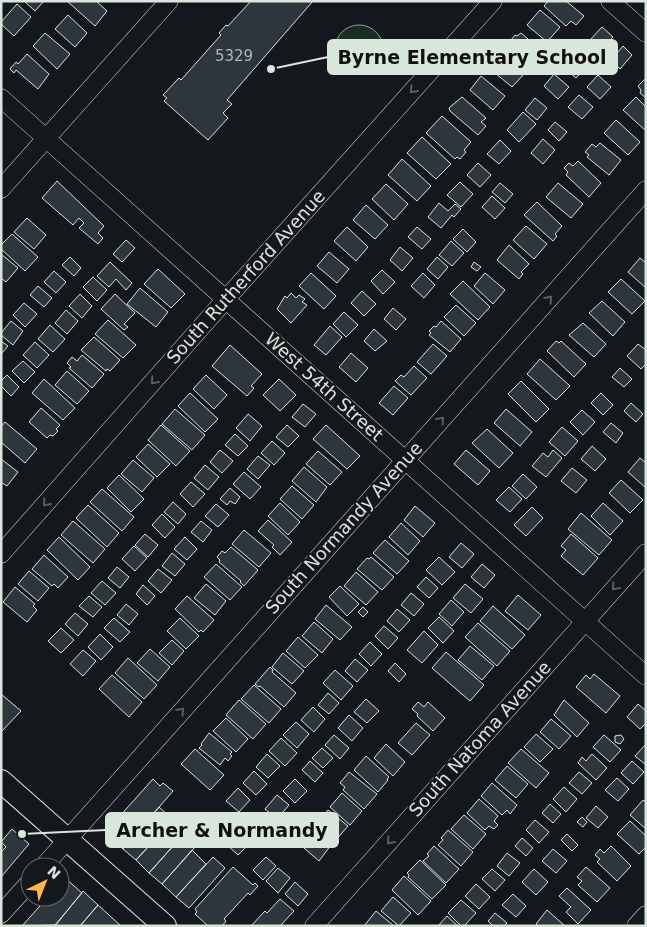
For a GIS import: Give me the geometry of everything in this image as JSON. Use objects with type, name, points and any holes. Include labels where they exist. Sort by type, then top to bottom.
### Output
[{"type":"main road","points":[[1,781],[165,926]]},
{"type":"street","points":[[1,189],[169,1]]},
{"type":"street","name":"South Rutherford Avenue","points":[[1,554],[493,1]]},
{"type":"street","points":[[610,1],[646,33]]},
{"type":"street","name":"West 54th Street","points":[[1,98],[646,676]]},
{"type":"street","name":"South Normandy Avenue","points":[[52,857],[646,190]]},
{"type":"street","name":"South Natoma Avenue","points":[[314,926],[646,553]]},
{"type":"street","points":[[1,914],[20,893]]},
{"type":"street","points":[[636,926],[646,915]]},
{"type":"green space","points":[[354,25],[364,25],[373,29],[379,35],[382,40],[382,58],[373,69],[364,73],[354,73],[345,69],[339,63],[335,54],[335,44],[339,35],[345,29]]},
{"type":"building","points":[[24,1],[44,1],[35,11]]},
{"type":"building","points":[[67,1],[96,1],[107,11],[95,26]]},
{"type":"building","points":[[251,1],[313,1],[227,100],[232,104],[223,113],[228,118],[208,140],[164,101],[167,98],[163,95],[179,78],[181,80],[221,35],[219,33],[226,25],[228,26]]},
{"type":"building","points":[[548,1],[566,1],[584,16],[576,25],[571,21],[566,26],[544,6]]},
{"type":"building","points":[[17,4],[31,17],[14,36],[1,22]]},
{"type":"building","points":[[540,10],[560,27],[547,42],[527,25]]},
{"type":"building","points":[[68,15],[87,33],[75,47],[55,29]]},
{"type":"building","points":[[602,27],[613,37],[602,50],[590,40]]},
{"type":"building","points":[[45,33],[70,54],[57,69],[33,46]]},
{"type":"building","points":[[521,33],[543,52],[531,66],[507,45],[515,35],[517,36]]},
{"type":"building","points":[[623,46],[632,55],[620,69],[611,60]]},
{"type":"building","points":[[574,53],[588,65],[576,78],[562,66]]},
{"type":"building","points":[[27,54],[49,74],[38,89],[16,70],[14,73],[10,69],[16,62],[18,64]]},
{"type":"building","points":[[501,54],[524,74],[512,87],[489,68]]},
{"type":"building","points":[[554,74],[569,87],[558,99],[544,86]]},
{"type":"building","points":[[598,75],[611,87],[600,99],[587,87]]},
{"type":"building","points":[[481,76],[505,96],[493,110],[470,90]]},
{"type":"building","points":[[646,78],[646,98],[640,93],[641,90],[638,86]]},
{"type":"building","points":[[579,95],[593,107],[582,119],[568,107]]},
{"type":"building","points":[[462,97],[486,118],[481,122],[486,126],[478,135],[450,111],[449,108]]},
{"type":"building","points":[[636,97],[646,107],[646,131],[623,110]]},
{"type":"building","points":[[535,98],[547,108],[537,120],[525,110]]},
{"type":"building","points":[[523,112],[536,124],[519,142],[507,130]]},
{"type":"building","points":[[442,116],[471,142],[464,150],[466,152],[460,159],[457,157],[455,159],[426,133]]},
{"type":"building","points":[[616,120],[640,142],[628,155],[604,133]]},
{"type":"building","points":[[555,122],[567,132],[559,141],[548,130]]},
{"type":"building","points":[[422,137],[451,164],[436,179],[407,153]]},
{"type":"building","points":[[543,139],[555,150],[543,164],[531,153]]},
{"type":"building","points":[[500,140],[511,151],[499,164],[487,154]]},
{"type":"building","points":[[600,143],[621,160],[609,175],[587,157],[589,155],[585,152],[592,144],[596,147]]},
{"type":"building","points":[[402,159],[431,186],[417,201],[388,175]]},
{"type":"building","points":[[578,161],[601,183],[589,197],[566,175],[568,172],[564,168],[569,163],[573,166]]},
{"type":"building","points":[[478,163],[491,175],[480,187],[467,175]]},
{"type":"building","points":[[57,181],[104,226],[98,233],[103,238],[98,244],[79,228],[84,223],[79,218],[73,225],[42,198]]},
{"type":"building","points":[[460,182],[473,194],[461,207],[447,195]]},
{"type":"building","points":[[500,183],[513,194],[505,203],[492,192]]},
{"type":"building","points":[[558,183],[583,204],[571,218],[546,197]]},
{"type":"building","points":[[386,184],[408,204],[394,220],[372,199]]},
{"type":"building","points":[[492,196],[505,208],[495,219],[482,207]]},
{"type":"building","points":[[537,202],[562,226],[555,234],[557,236],[553,241],[524,215]]},
{"type":"building","points":[[439,203],[448,211],[455,204],[461,209],[454,217],[452,215],[441,228],[428,217]]},
{"type":"building","points":[[366,205],[388,225],[375,239],[353,220]]},
{"type":"building","points":[[27,218],[46,235],[34,249],[14,232]]},
{"type":"building","points":[[526,226],[547,244],[534,259],[513,240]]},
{"type":"building","points":[[347,227],[368,247],[356,261],[334,241]]},
{"type":"building","points":[[417,227],[431,239],[422,249],[408,237]]},
{"type":"building","points":[[463,229],[476,242],[467,252],[453,239]]},
{"type":"building","points":[[12,234],[38,257],[25,271],[1,249],[1,245]]},
{"type":"building","points":[[126,240],[135,248],[122,262],[113,254]]},
{"type":"building","points":[[451,241],[464,253],[452,266],[439,255]]},
{"type":"building","points":[[509,245],[529,264],[521,272],[523,274],[519,279],[497,260]]},
{"type":"building","points":[[400,247],[413,258],[402,271],[390,260]]},
{"type":"building","points":[[329,252],[349,269],[337,283],[317,266]]},
{"type":"building","points":[[1,254],[18,268],[6,282],[1,278]]},
{"type":"building","points":[[70,257],[81,268],[74,276],[62,265]]},
{"type":"building","points":[[437,257],[448,267],[438,279],[427,269]]},
{"type":"building","points":[[640,258],[646,263],[646,288],[628,272]]},
{"type":"building","points":[[110,262],[132,283],[126,290],[116,279],[109,287],[97,276]]},
{"type":"building","points":[[474,262],[481,267],[477,271],[471,267]]},
{"type":"building","points":[[158,269],[185,294],[171,308],[144,284]]},
{"type":"building","points":[[382,270],[395,282],[383,294],[371,281]]},
{"type":"building","points":[[54,271],[66,282],[56,293],[44,282]]},
{"type":"building","points":[[311,273],[336,296],[324,309],[299,286]]},
{"type":"building","points":[[423,273],[435,285],[424,298],[411,286]]},
{"type":"building","points":[[485,273],[505,290],[493,304],[474,286]]},
{"type":"building","points":[[93,277],[107,290],[97,301],[83,287]]},
{"type":"building","points":[[621,279],[645,301],[632,314],[608,292]]},
{"type":"building","points":[[463,281],[490,307],[478,320],[450,294]]},
{"type":"building","points":[[38,286],[52,298],[44,307],[30,295]]},
{"type":"building","points":[[140,288],[168,312],[156,327],[127,304]]},
{"type":"building","points":[[362,291],[376,304],[364,316],[351,303]]},
{"type":"building","points":[[291,293],[296,298],[299,295],[305,299],[302,302],[307,305],[291,323],[277,309],[285,296],[287,298]]},
{"type":"building","points":[[80,294],[92,306],[82,318],[69,306]]},
{"type":"building","points":[[115,294],[135,313],[124,324],[128,327],[124,330],[101,309]]},
{"type":"building","points":[[602,301],[625,322],[613,336],[589,313]]},
{"type":"building","points":[[24,303],[37,314],[25,327],[13,315]]},
{"type":"building","points":[[456,305],[476,323],[464,336],[444,317]]},
{"type":"building","points":[[393,308],[406,319],[396,330],[384,319]]},
{"type":"building","points":[[66,310],[78,321],[67,334],[55,323]]},
{"type":"building","points":[[344,312],[358,325],[346,337],[333,324]]},
{"type":"building","points":[[108,320],[136,345],[123,358],[95,334]]},
{"type":"building","points":[[11,321],[23,331],[13,345],[1,335]]},
{"type":"building","points":[[441,321],[461,339],[450,352],[429,335],[431,333],[429,331]]},
{"type":"building","points":[[583,323],[606,344],[594,357],[569,335]]},
{"type":"building","points":[[50,325],[65,339],[53,352],[38,339]]},
{"type":"building","points":[[330,326],[342,337],[326,355],[314,345]]},
{"type":"building","points":[[374,329],[387,341],[375,351],[364,341]]},
{"type":"building","points":[[94,337],[120,360],[110,371],[107,369],[106,371],[81,350]]},
{"type":"building","points":[[1,341],[8,346],[1,354]]},
{"type":"building","points":[[556,341],[559,343],[561,341],[586,364],[574,377],[547,351]]},
{"type":"building","points":[[35,342],[49,355],[37,368],[23,355]]},
{"type":"building","points":[[433,344],[447,356],[431,374],[417,362]]},
{"type":"building","points":[[638,344],[646,350],[646,364],[641,369],[627,356]]},
{"type":"building","points":[[230,345],[262,374],[251,386],[254,388],[247,396],[212,366]]},
{"type":"building","points":[[351,353],[368,368],[356,382],[339,367]]},
{"type":"building","points":[[82,355],[104,374],[92,388],[69,368],[71,367],[67,363],[72,357],[77,361]]},
{"type":"building","points":[[540,359],[570,386],[556,400],[527,374]]},
{"type":"building","points":[[23,361],[35,372],[24,383],[12,371]]},
{"type":"building","points":[[414,366],[427,378],[411,395],[395,381],[401,375],[404,377]]},
{"type":"building","points":[[620,368],[632,379],[624,387],[612,377]]},
{"type":"building","points":[[67,371],[89,391],[77,404],[55,385]]},
{"type":"building","points":[[7,375],[19,387],[11,396],[1,386],[1,381]]},
{"type":"building","points":[[206,375],[227,395],[214,409],[193,389]]},
{"type":"building","points":[[44,379],[75,408],[63,420],[32,393]]},
{"type":"building","points":[[279,379],[296,395],[280,411],[263,395]]},
{"type":"building","points":[[521,381],[549,409],[536,422],[508,394]]},
{"type":"building","points":[[394,386],[408,398],[393,415],[379,403]]},
{"type":"building","points":[[190,393],[218,419],[205,432],[178,406]]},
{"type":"building","points":[[601,393],[613,405],[603,415],[591,403]]},
{"type":"building","points":[[631,403],[643,414],[636,422],[624,411]]},
{"type":"building","points":[[303,404],[316,414],[305,427],[292,417]]},
{"type":"building","points":[[41,408],[60,425],[56,429],[58,431],[53,436],[50,435],[47,438],[29,422]]},
{"type":"building","points":[[175,409],[205,435],[192,450],[162,424]]},
{"type":"building","points":[[506,409],[532,432],[520,446],[494,423]]},
{"type":"building","points":[[582,410],[595,422],[583,435],[570,422]]},
{"type":"building","points":[[248,414],[262,426],[250,441],[236,428]]},
{"type":"building","points":[[5,422],[37,449],[25,463],[1,442],[1,427]]},
{"type":"building","points":[[611,423],[623,433],[616,443],[603,432]]},
{"type":"building","points":[[161,425],[190,451],[176,466],[148,440]]},
{"type":"building","points":[[287,425],[299,436],[288,447],[276,437]]},
{"type":"building","points":[[326,425],[360,456],[347,469],[313,439]]},
{"type":"building","points":[[562,427],[578,441],[565,456],[549,442]]},
{"type":"building","points":[[487,429],[513,453],[499,468],[472,443]]},
{"type":"building","points":[[235,434],[248,446],[238,456],[225,445]]},
{"type":"building","points":[[272,441],[285,453],[274,465],[261,453]]},
{"type":"building","points":[[148,444],[170,464],[157,477],[136,457]]},
{"type":"building","points":[[592,446],[606,459],[595,471],[581,459]]},
{"type":"building","points":[[220,450],[233,461],[222,473],[210,462]]},
{"type":"building","points":[[466,450],[490,471],[478,485],[454,464]]},
{"type":"building","points":[[553,450],[562,458],[546,477],[532,466],[543,453],[548,457]]},
{"type":"building","points":[[318,451],[342,472],[330,485],[306,464]]},
{"type":"building","points":[[258,456],[270,465],[258,479],[247,469]]},
{"type":"building","points":[[640,458],[646,463],[646,488],[628,472]]},
{"type":"building","points":[[1,459],[18,472],[7,486],[1,482]]},
{"type":"building","points":[[133,460],[154,478],[142,492],[121,474]]},
{"type":"building","points":[[205,465],[219,477],[208,490],[194,478]]},
{"type":"building","points":[[304,467],[327,487],[316,502],[292,481]]},
{"type":"building","points":[[572,468],[587,480],[576,493],[561,481]]},
{"type":"building","points":[[244,472],[261,487],[250,499],[233,484]]},
{"type":"building","points":[[523,474],[537,487],[526,499],[512,486]]},
{"type":"building","points":[[119,475],[144,499],[131,512],[107,488]]},
{"type":"building","points":[[621,480],[643,500],[630,513],[609,493]]},
{"type":"building","points":[[191,482],[205,494],[193,507],[180,494]]},
{"type":"building","points":[[292,486],[314,505],[302,519],[280,499]]},
{"type":"building","points":[[509,487],[522,499],[510,512],[496,500]]},
{"type":"building","points":[[230,488],[240,497],[235,504],[230,501],[227,505],[220,499]]},
{"type":"building","points":[[102,489],[134,517],[122,531],[90,502]]},
{"type":"building","points":[[173,502],[186,514],[178,524],[164,512]]},
{"type":"building","points":[[280,503],[300,522],[288,535],[268,516]]},
{"type":"building","points":[[603,503],[623,521],[610,535],[591,516]]},
{"type":"building","points":[[216,504],[229,515],[218,527],[205,516]]},
{"type":"building","points":[[88,505],[119,533],[107,547],[76,518]]},
{"type":"building","points":[[415,506],[435,523],[423,537],[404,520]]},
{"type":"building","points":[[532,507],[543,518],[526,536],[514,525]]},
{"type":"building","points":[[581,513],[612,540],[599,555],[568,529]]},
{"type":"building","points":[[162,514],[175,527],[165,538],[152,525]]},
{"type":"building","points":[[268,520],[292,542],[280,555],[272,547],[274,545],[258,531]]},
{"type":"building","points":[[73,521],[105,549],[93,563],[61,535]]},
{"type":"building","points":[[201,521],[212,530],[203,542],[191,532]]},
{"type":"building","points":[[401,523],[420,541],[408,555],[389,537]]},
{"type":"building","points":[[244,530],[271,553],[259,567],[232,544]]},
{"type":"building","points":[[145,534],[158,545],[148,557],[135,545]]},
{"type":"building","points":[[571,534],[598,558],[583,575],[561,556],[566,550],[561,546]]},
{"type":"building","points":[[59,537],[90,567],[78,580],[47,550]]},
{"type":"building","points":[[185,537],[197,549],[187,560],[174,549]]},
{"type":"building","points":[[385,540],[409,561],[397,574],[373,553]]},
{"type":"building","points":[[461,543],[474,554],[462,568],[449,557]]},
{"type":"building","points":[[134,546],[147,558],[135,571],[122,559]]},
{"type":"building","points":[[231,547],[258,570],[244,586],[241,581],[219,562],[220,560],[217,557],[222,551],[225,553]]},
{"type":"building","points":[[172,553],[185,564],[175,576],[162,566]]},
{"type":"building","points":[[44,555],[68,577],[58,588],[54,584],[52,586],[32,569]]},
{"type":"building","points":[[371,557],[394,577],[382,590],[357,569],[367,558]]},
{"type":"building","points":[[439,557],[455,572],[442,585],[426,570]]},
{"type":"building","points":[[216,564],[242,587],[230,600],[204,577]]},
{"type":"building","points":[[482,564],[495,575],[484,588],[471,577]]},
{"type":"building","points":[[117,567],[129,577],[120,588],[108,578]]},
{"type":"building","points":[[158,569],[172,580],[161,593],[148,581]]},
{"type":"building","points":[[29,571],[49,588],[38,601],[18,584]]},
{"type":"building","points":[[356,572],[378,592],[366,605],[344,586]]},
{"type":"building","points":[[426,577],[438,588],[429,598],[417,587]]},
{"type":"building","points":[[102,581],[116,593],[105,605],[91,593]]},
{"type":"building","points":[[206,584],[226,601],[215,615],[194,598]]},
{"type":"building","points":[[465,584],[483,599],[471,613],[453,598]]},
{"type":"building","points":[[143,585],[155,596],[147,605],[136,594]]},
{"type":"building","points":[[340,586],[359,604],[347,616],[329,597]]},
{"type":"building","points":[[15,587],[35,604],[33,606],[37,610],[27,622],[3,602]]},
{"type":"building","points":[[411,593],[424,604],[414,616],[401,605]]},
{"type":"building","points":[[518,595],[541,615],[528,630],[505,611]]},
{"type":"building","points":[[89,596],[102,607],[93,617],[79,606]]},
{"type":"building","points":[[187,596],[214,620],[203,632],[201,630],[199,632],[175,609]]},
{"type":"building","points":[[451,600],[464,612],[452,626],[439,614]]},
{"type":"building","points":[[126,604],[138,614],[129,625],[117,615]]},
{"type":"building","points":[[326,605],[352,627],[340,640],[315,619]]},
{"type":"building","points":[[493,606],[525,635],[512,649],[480,621]]},
{"type":"building","points":[[363,607],[368,612],[363,617],[358,612]]},
{"type":"building","points":[[397,609],[410,620],[399,632],[387,621]]},
{"type":"building","points":[[75,613],[88,624],[78,636],[65,624]]},
{"type":"building","points":[[439,617],[454,631],[443,643],[428,628]]},
{"type":"building","points":[[114,618],[130,632],[120,642],[104,628]]},
{"type":"building","points":[[180,618],[199,636],[186,649],[167,631]]},
{"type":"building","points":[[314,622],[333,639],[322,653],[302,636]]},
{"type":"building","points":[[478,623],[510,651],[497,666],[465,637]]},
{"type":"building","points":[[384,626],[398,638],[388,649],[375,636]]},
{"type":"building","points":[[61,628],[74,640],[61,653],[48,641]]},
{"type":"building","points":[[424,631],[438,645],[422,663],[407,650]]},
{"type":"building","points":[[100,634],[113,647],[101,660],[88,647]]},
{"type":"building","points":[[298,637],[318,655],[305,668],[286,651]]},
{"type":"building","points":[[172,640],[184,651],[172,665],[159,653]]},
{"type":"building","points":[[370,642],[382,654],[371,666],[359,654]]},
{"type":"building","points":[[470,646],[494,666],[482,680],[458,660]]},
{"type":"building","points":[[150,649],[170,667],[158,681],[137,663]]},
{"type":"building","points":[[83,650],[96,661],[83,676],[70,664]]},
{"type":"building","points":[[446,652],[484,685],[470,701],[432,668]]},
{"type":"building","points":[[283,653],[304,671],[292,684],[272,667]]},
{"type":"building","points":[[128,658],[157,685],[144,699],[115,673]]},
{"type":"building","points":[[355,659],[368,670],[357,682],[345,671]]},
{"type":"building","points":[[395,663],[406,674],[399,682],[388,671]]},
{"type":"building","points":[[270,667],[273,670],[272,672],[296,693],[284,707],[260,686],[255,684]]},
{"type":"building","points":[[335,670],[353,686],[341,700],[323,683]]},
{"type":"building","points":[[594,674],[620,696],[606,713],[576,687],[586,675],[590,679]]},
{"type":"building","points":[[112,675],[142,702],[129,717],[99,689]]},
{"type":"building","points":[[254,685],[281,709],[269,723],[241,699]]},
{"type":"building","points":[[328,693],[339,703],[329,714],[318,705]]},
{"type":"building","points":[[1,694],[21,711],[1,732]]},
{"type":"building","points":[[366,699],[379,711],[367,723],[354,712]]},
{"type":"building","points":[[239,700],[266,724],[253,739],[226,715]]},
{"type":"building","points":[[564,700],[589,723],[577,737],[554,715]]},
{"type":"building","points":[[418,702],[424,707],[428,702],[445,718],[433,731],[412,709]]},
{"type":"building","points":[[638,704],[646,711],[646,723],[640,729],[627,717]]},
{"type":"building","points":[[313,707],[325,719],[314,732],[301,720]]},
{"type":"building","points":[[349,715],[363,728],[352,741],[338,728]]},
{"type":"building","points":[[226,718],[248,739],[236,752],[213,731]]},
{"type":"building","points":[[551,719],[571,736],[559,749],[540,732]]},
{"type":"building","points":[[296,722],[309,734],[297,748],[283,735]]},
{"type":"building","points":[[416,723],[430,735],[412,755],[398,743]]},
{"type":"building","points":[[209,733],[232,752],[230,754],[232,756],[228,761],[225,758],[220,765],[199,748]]},
{"type":"building","points":[[536,734],[553,749],[540,762],[524,747]]},
{"type":"building","points":[[334,735],[349,748],[340,759],[325,745]]},
{"type":"building","points":[[604,735],[621,750],[610,762],[593,747]]},
{"type":"building","points":[[621,735],[624,739],[620,744],[615,742],[615,736]]},
{"type":"building","points":[[281,738],[297,753],[285,766],[269,751]]},
{"type":"building","points":[[386,744],[405,762],[393,776],[374,758]]},
{"type":"building","points":[[646,744],[646,765],[635,756]]},
{"type":"building","points":[[322,748],[333,758],[323,768],[312,758]]},
{"type":"building","points":[[195,749],[224,775],[210,790],[181,764]]},
{"type":"building","points":[[521,749],[549,773],[536,788],[508,763]]},
{"type":"building","points":[[267,754],[280,766],[268,778],[256,767]]},
{"type":"building","points":[[592,754],[607,768],[596,780],[578,763],[582,757],[586,761]]},
{"type":"building","points":[[366,756],[389,777],[378,792],[354,770]]},
{"type":"building","points":[[310,761],[323,773],[315,782],[302,770]]},
{"type":"building","points":[[632,761],[644,772],[633,784],[621,773]]},
{"type":"building","points":[[507,766],[528,784],[516,798],[495,780]]},
{"type":"building","points":[[254,771],[267,784],[256,795],[243,783]]},
{"type":"building","points":[[349,772],[377,794],[364,809],[343,790],[345,787],[340,783]]},
{"type":"building","points":[[579,772],[592,783],[582,794],[569,783]]},
{"type":"building","points":[[617,778],[629,789],[618,801],[605,790]]},
{"type":"building","points":[[153,779],[160,786],[163,783],[173,791],[123,849],[113,840],[118,834],[110,827]]},
{"type":"building","points":[[295,779],[307,791],[295,803],[283,791]]},
{"type":"building","points":[[492,783],[517,805],[510,814],[507,810],[502,815],[481,796]]},
{"type":"building","points":[[564,787],[577,799],[566,812],[553,799]]},
{"type":"building","points":[[238,788],[250,800],[239,812],[226,801]]},
{"type":"building","points":[[342,793],[362,811],[350,825],[330,807]]},
{"type":"building","points":[[277,795],[289,805],[277,819],[265,809]]},
{"type":"building","points":[[479,799],[498,816],[494,821],[498,825],[494,829],[489,826],[485,830],[467,813]]},
{"type":"building","points":[[643,800],[646,802],[646,829],[630,815]]},
{"type":"building","points":[[550,804],[561,814],[553,823],[542,813]]},
{"type":"building","points":[[596,806],[608,817],[598,828],[586,818]]},
{"type":"building","points":[[159,807],[173,820],[136,860],[123,849]]},
{"type":"building","points":[[328,810],[348,826],[335,841],[316,824]]},
{"type":"building","points":[[464,815],[486,834],[473,849],[451,829]]},
{"type":"building","points":[[582,817],[587,822],[583,827],[577,822]]},
{"type":"building","points":[[535,820],[549,832],[539,843],[526,830]]},
{"type":"building","points":[[630,821],[646,836],[646,847],[639,854],[617,834]]},
{"type":"building","points":[[193,824],[206,835],[162,884],[149,873]]},
{"type":"building","points":[[310,826],[331,845],[319,861],[296,841]]},
{"type":"building","points":[[12,829],[29,844],[1,877],[1,852],[6,847],[1,842]]},
{"type":"building","points":[[448,830],[473,852],[461,866],[438,845]]},
{"type":"building","points":[[237,831],[250,843],[238,855],[226,844]]},
{"type":"building","points":[[160,834],[173,846],[149,873],[136,860]]},
{"type":"building","points":[[567,834],[578,845],[572,851],[561,840]]},
{"type":"building","points":[[522,838],[533,848],[526,856],[515,846]]},
{"type":"building","points":[[434,846],[459,869],[446,883],[423,861],[429,856],[427,854]]},
{"type":"building","points":[[611,846],[631,866],[617,881],[597,862],[600,859],[595,855],[600,849],[604,853]]},
{"type":"building","points":[[553,849],[567,861],[556,873],[542,861]]},
{"type":"building","points":[[192,850],[206,864],[176,897],[162,884]]},
{"type":"building","points":[[507,853],[520,863],[509,876],[497,866]]},
{"type":"building","points":[[213,857],[225,868],[189,908],[176,897]]},
{"type":"building","points":[[266,857],[276,866],[263,880],[253,870]]},
{"type":"building","points":[[420,860],[446,885],[432,899],[408,877],[407,873]]},
{"type":"building","points":[[233,867],[253,885],[255,883],[258,886],[250,895],[248,893],[224,919],[226,921],[222,926],[208,926],[195,914],[197,912],[195,909]]},
{"type":"building","points":[[586,867],[610,888],[597,902],[578,885],[582,881],[577,877]]},
{"type":"building","points":[[278,868],[290,878],[278,893],[266,881]]},
{"type":"building","points":[[492,869],[505,880],[495,891],[482,879]]},
{"type":"building","points":[[534,869],[548,882],[536,895],[522,882]]},
{"type":"building","points":[[404,876],[431,901],[418,915],[392,890]]},
{"type":"building","points":[[70,882],[82,893],[55,925],[22,926],[39,907],[70,907]]},
{"type":"building","points":[[295,882],[308,894],[298,906],[285,894]]},
{"type":"building","points":[[476,884],[490,897],[479,909],[465,896]]},
{"type":"building","points":[[567,888],[591,910],[578,924],[566,912],[571,907],[559,896]]},
{"type":"building","points":[[83,891],[98,905],[80,926],[55,926]]},
{"type":"building","points":[[513,894],[526,906],[516,917],[502,905]]},
{"type":"building","points":[[393,897],[411,913],[399,926],[381,911]]},
{"type":"building","points":[[280,899],[294,911],[280,926],[251,926],[265,911],[267,913]]},
{"type":"building","points":[[461,900],[476,913],[464,926],[461,926],[448,913]]},
{"type":"building","points":[[98,905],[121,926],[80,926]]},
{"type":"building","points":[[547,910],[565,926],[538,926],[536,924]]},
{"type":"building","points":[[376,911],[394,926],[364,926]]},
{"type":"building","points":[[495,913],[507,923],[504,926],[493,926],[488,921]]},
{"type":"building","points":[[447,916],[458,926],[438,926]]},
{"type":"place","name":"Byrne Elementary School","points":[[271,69]]},
{"type":"place","name":"Archer & Normandy","points":[[22,834]]}]
